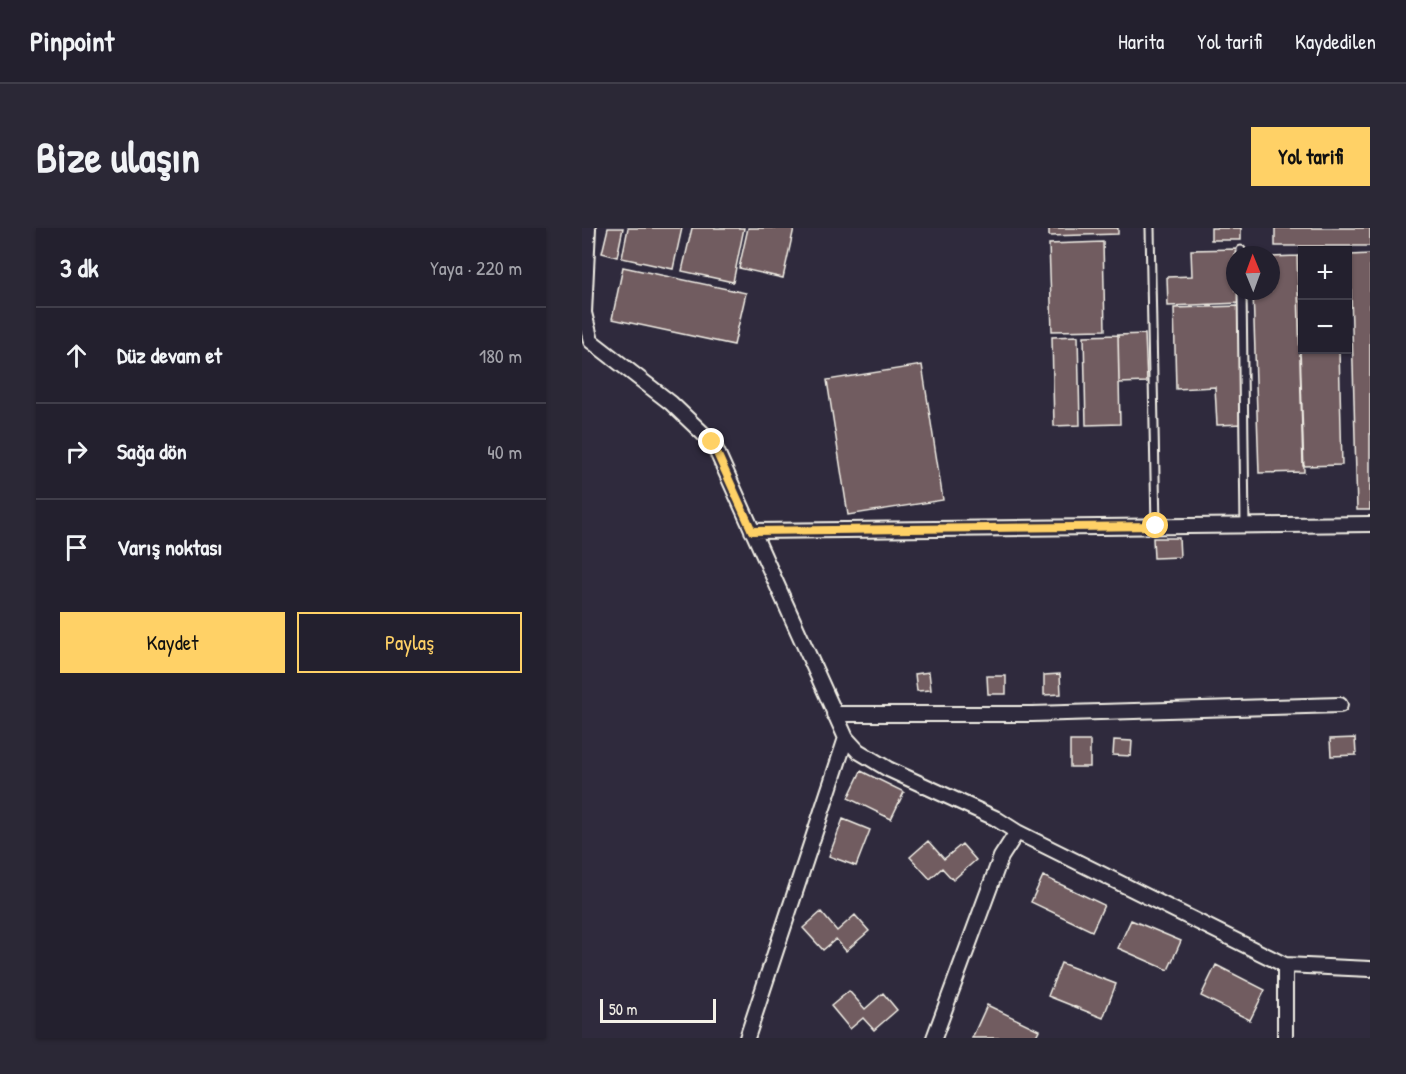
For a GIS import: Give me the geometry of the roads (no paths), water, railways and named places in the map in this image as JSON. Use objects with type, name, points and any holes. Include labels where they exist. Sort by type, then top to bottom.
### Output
[{"type":"street","points":[[588,228],[584,313],[591,341],[671,403],[712,442],[834,714],[846,738],[858,751],[888,769],[995,818],[1017,832],[1285,965],[1370,969]]},
{"type":"street","points":[[752,531],[1370,524]]},
{"type":"street","points":[[834,714],[1032,714],[1340,705]]},
{"type":"street","points":[[747,1038],[846,738]]},
{"type":"street","points":[[934,1038],[1001,857],[1017,832]]},
{"type":"street","points":[[1285,965],[1285,1038]]},
{"type":"lane","points":[[1150,228],[1156,526]]},
{"type":"lane","points":[[1242,300],[1245,525]]}]
